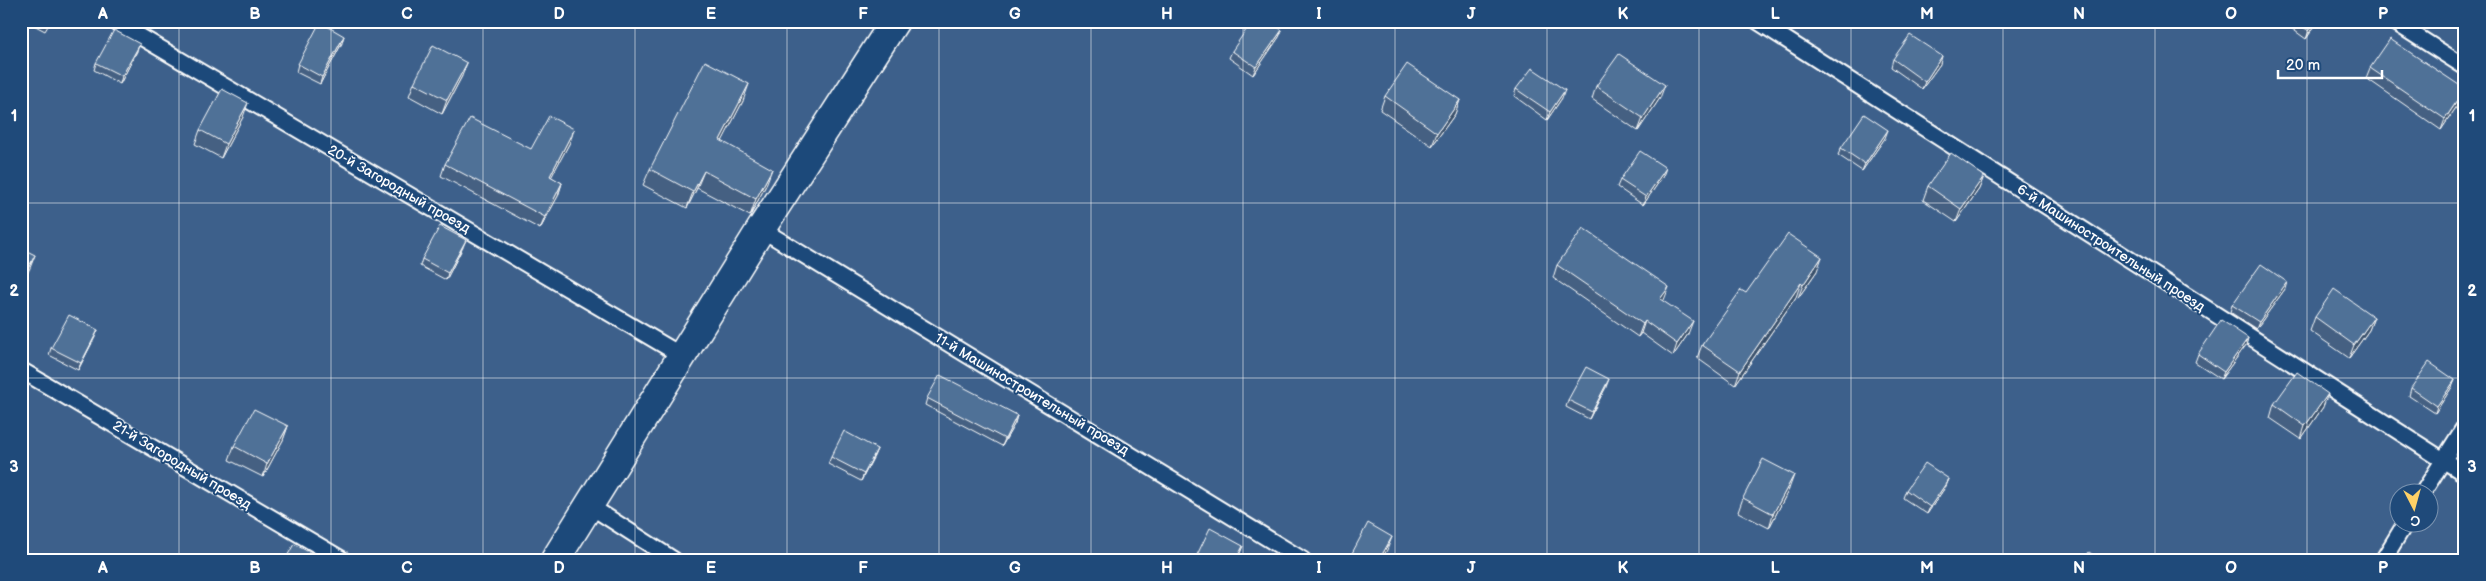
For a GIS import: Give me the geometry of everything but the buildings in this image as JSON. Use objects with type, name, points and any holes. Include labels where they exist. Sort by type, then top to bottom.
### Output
[{"type":"street","points":[[556,560],[684,357],[761,229],[895,21]]},
{"type":"lane","name":"20-й Загородный проезд","points":[[114,21],[684,357]]},
{"type":"lane","name":"6-й Машиностроительный проезд","points":[[1758,21],[2465,474]]},
{"type":"lane","points":[[2393,21],[2465,67]]},
{"type":"lane","name":"11-й Машиностроительный проезд","points":[[761,229],[1302,560]]},
{"type":"lane","name":"21-й Загородный проезд","points":[[21,370],[343,560]]},
{"type":"lane","points":[[2428,484],[2442,459],[2465,426]]},
{"type":"lane","points":[[590,506],[674,560]]},
{"type":"lane","points":[[2384,560],[2399,534]]},
{"type":"shaded area","points":[[21,21],[2465,21],[2465,560],[21,560]]}]
